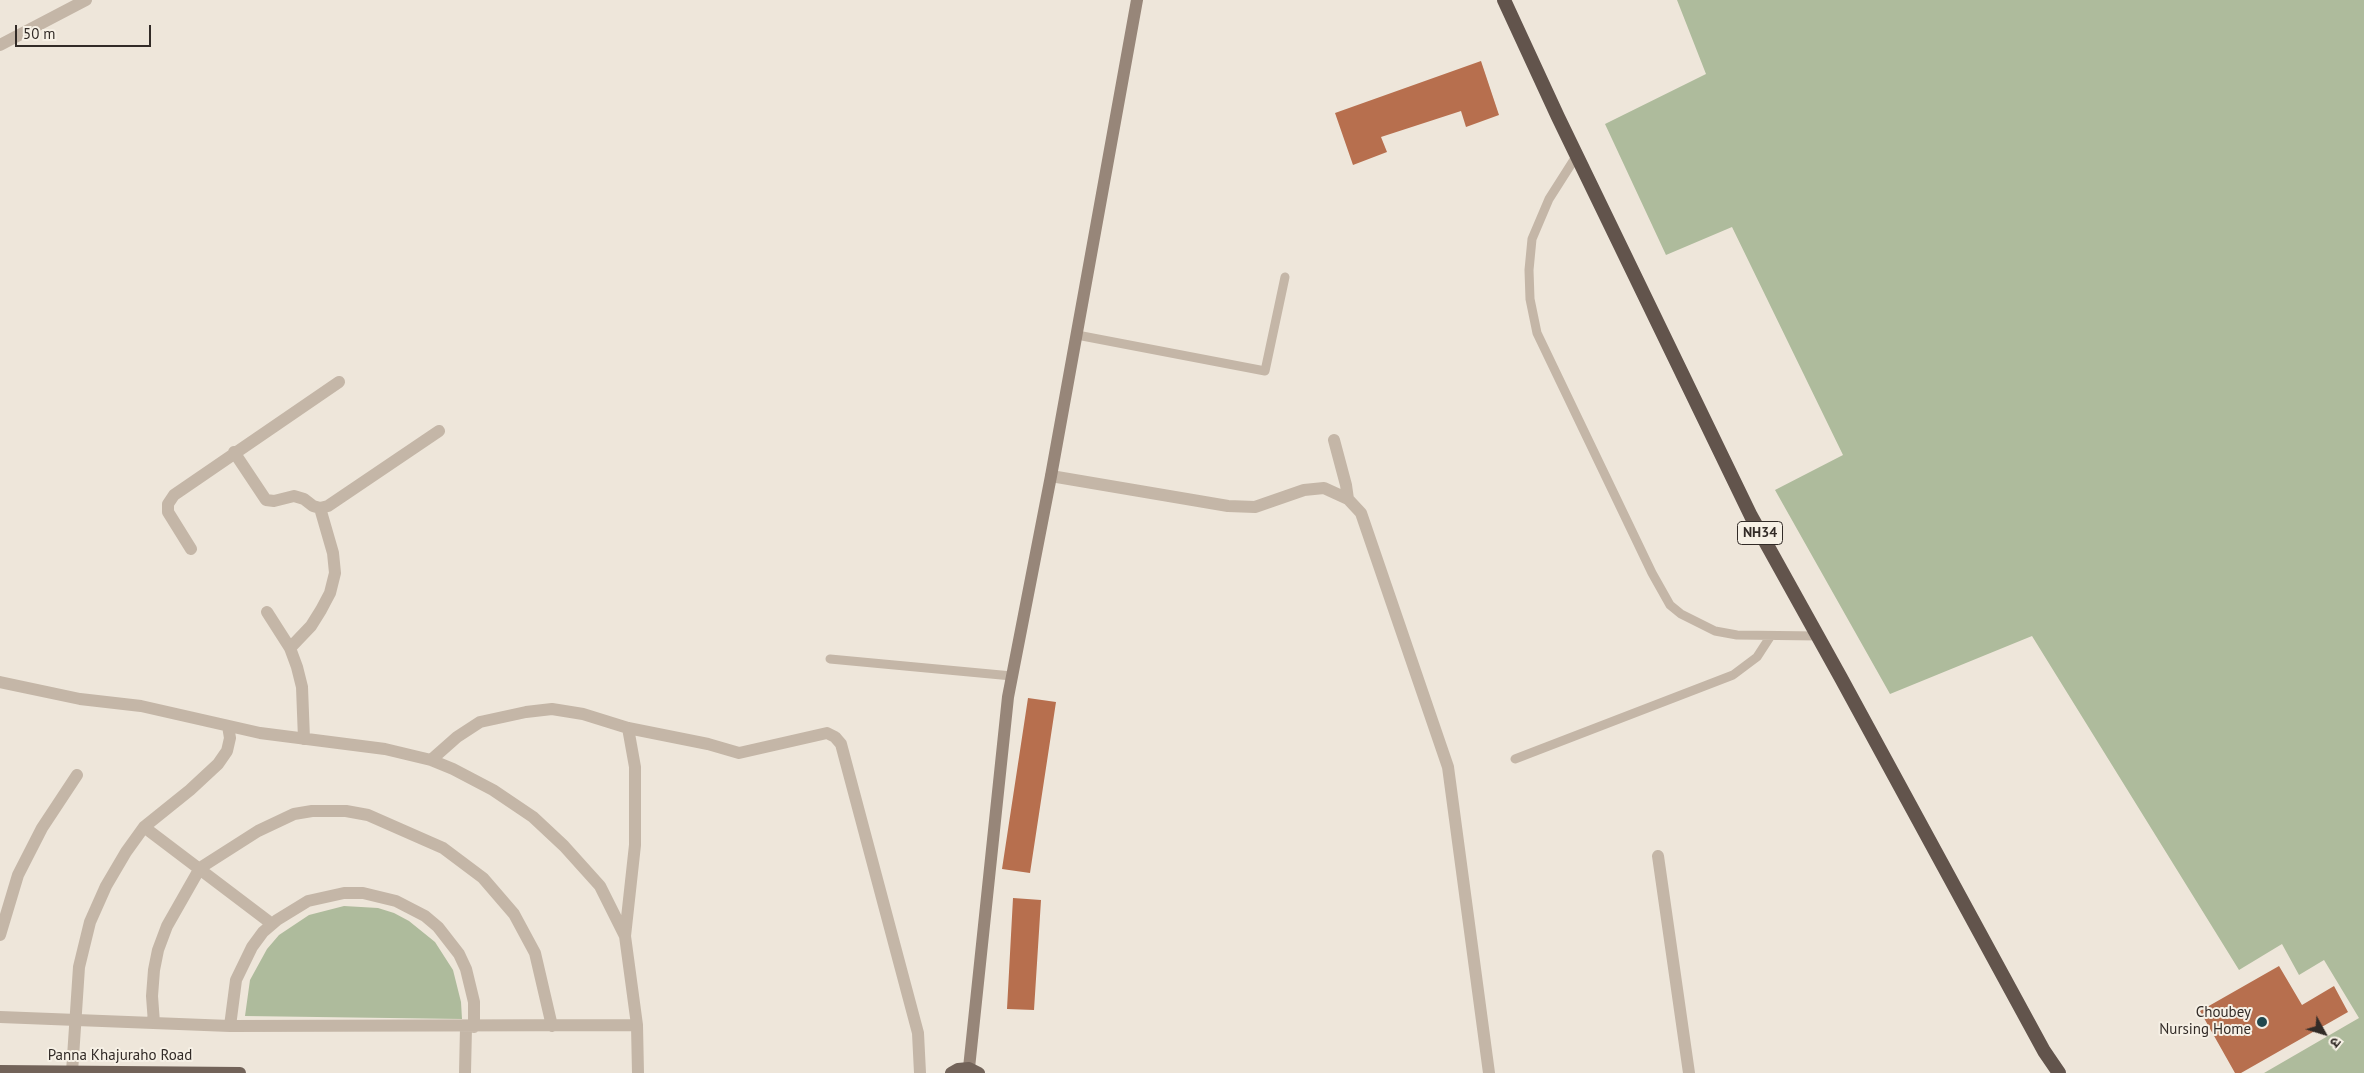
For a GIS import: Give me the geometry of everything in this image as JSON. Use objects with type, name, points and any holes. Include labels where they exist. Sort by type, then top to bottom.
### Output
[{"type":"highway","name":"NH34","points":[[1504,0],[1751,516],[1819,636],[2044,1052],[2059,1073]]},
{"type":"highway","name":"NH34","points":[[2044,1052],[2049,1073]]},
{"type":"main road","points":[[950,1073],[958,1069],[974,1071],[1007,707],[1137,0]]},
{"type":"main road","name":"Panna Khajuraho Road","points":[[0,1071],[240,1073]]},
{"type":"street","points":[[0,45],[72,3],[86,0]]},
{"type":"street","points":[[191,549],[168,512],[168,504],[174,495],[234,452],[339,382]]},
{"type":"street","points":[[234,452],[266,500],[274,501],[294,496],[320,508],[328,506],[439,430]]},
{"type":"street","points":[[1334,440],[1348,499]]},
{"type":"street","points":[[1051,476],[1228,506],[1255,507],[1304,490],[1324,488],[1348,499],[1361,513],[1448,767],[1488,1073]]},
{"type":"street","points":[[290,648],[311,626],[321,610],[330,593],[335,573],[333,553],[320,508]]},
{"type":"street","points":[[267,612],[290,648],[302,687],[304,739]]},
{"type":"street","points":[[0,682],[80,699],[141,706],[228,726],[304,739],[385,749],[431,760],[453,768],[514,803],[564,846],[600,886],[625,936]]},
{"type":"street","points":[[431,760],[457,737],[480,722],[526,712],[552,709],[583,714],[628,728],[708,744],[739,753],[827,734],[835,737],[841,744],[918,1033],[920,1073]]},
{"type":"street","points":[[72,1072],[74,1019],[79,967],[90,922],[106,886],[126,852],[144,827],[190,790],[218,764],[227,751],[230,738],[228,726]]},
{"type":"street","points":[[628,728],[635,767],[635,845],[625,936],[637,1025],[638,1073]]},
{"type":"street","points":[[0,936],[18,876],[42,828],[77,774]]},
{"type":"street","points":[[154,1023],[152,996],[158,950],[167,926],[200,868],[258,831],[294,814],[312,811],[346,811],[368,815],[443,848],[483,878],[514,914],[535,953],[552,1026]]},
{"type":"street","points":[[144,827],[272,924]]},
{"type":"street","points":[[1658,856],[1689,1073]]},
{"type":"street","points":[[230,1026],[232,998],[243,963],[252,947],[272,924],[308,901],[344,893],[380,896],[411,908],[438,927],[458,954],[471,985],[474,1002],[465,1073]]},
{"type":"street","points":[[0,1017],[230,1026],[470,1027],[637,1025]]},
{"type":"lane","points":[[1577,155],[1549,199],[1532,239],[1529,270],[1530,299],[1537,333],[1652,573],[1670,605],[1681,614],[1715,631],[1737,635],[1770,637],[1819,636]]},
{"type":"lane","points":[[1077,334],[1265,371],[1285,277]]},
{"type":"lane","points":[[1514,759],[1733,675],[1757,657],[1770,637]]},
{"type":"lane","points":[[830,659],[1012,676]]},
{"type":"green space","points":[[1677,0],[2364,0],[2364,1073],[2264,1073],[2359,1018],[2324,960],[2299,975],[2282,944],[2239,970],[2032,636],[1890,694],[1775,490],[1843,455],[1732,227],[1666,255],[1605,124],[1706,74]]},
{"type":"green space","points":[[344,906],[378,908],[394,913],[409,921],[435,942],[453,970],[461,1002],[462,1019],[245,1016],[250,980],[267,949],[279,935],[309,915]]},
{"type":"building","points":[[1481,61],[1499,115],[1466,127],[1461,111],[1381,137],[1387,152],[1353,165],[1335,113]]},
{"type":"building","points":[[1028,698],[1056,702],[1030,873],[1002,869]]},
{"type":"building","points":[[1013,898],[1041,900],[1034,1010],[1007,1009]]},
{"type":"building","points":[[2279,966],[2302,1005],[2334,986],[2348,1012],[2241,1073],[2235,1073],[2200,1011]]},
{"type":"place","name":"Choubey Nursing Home","points":[[2262,1022]]}]
